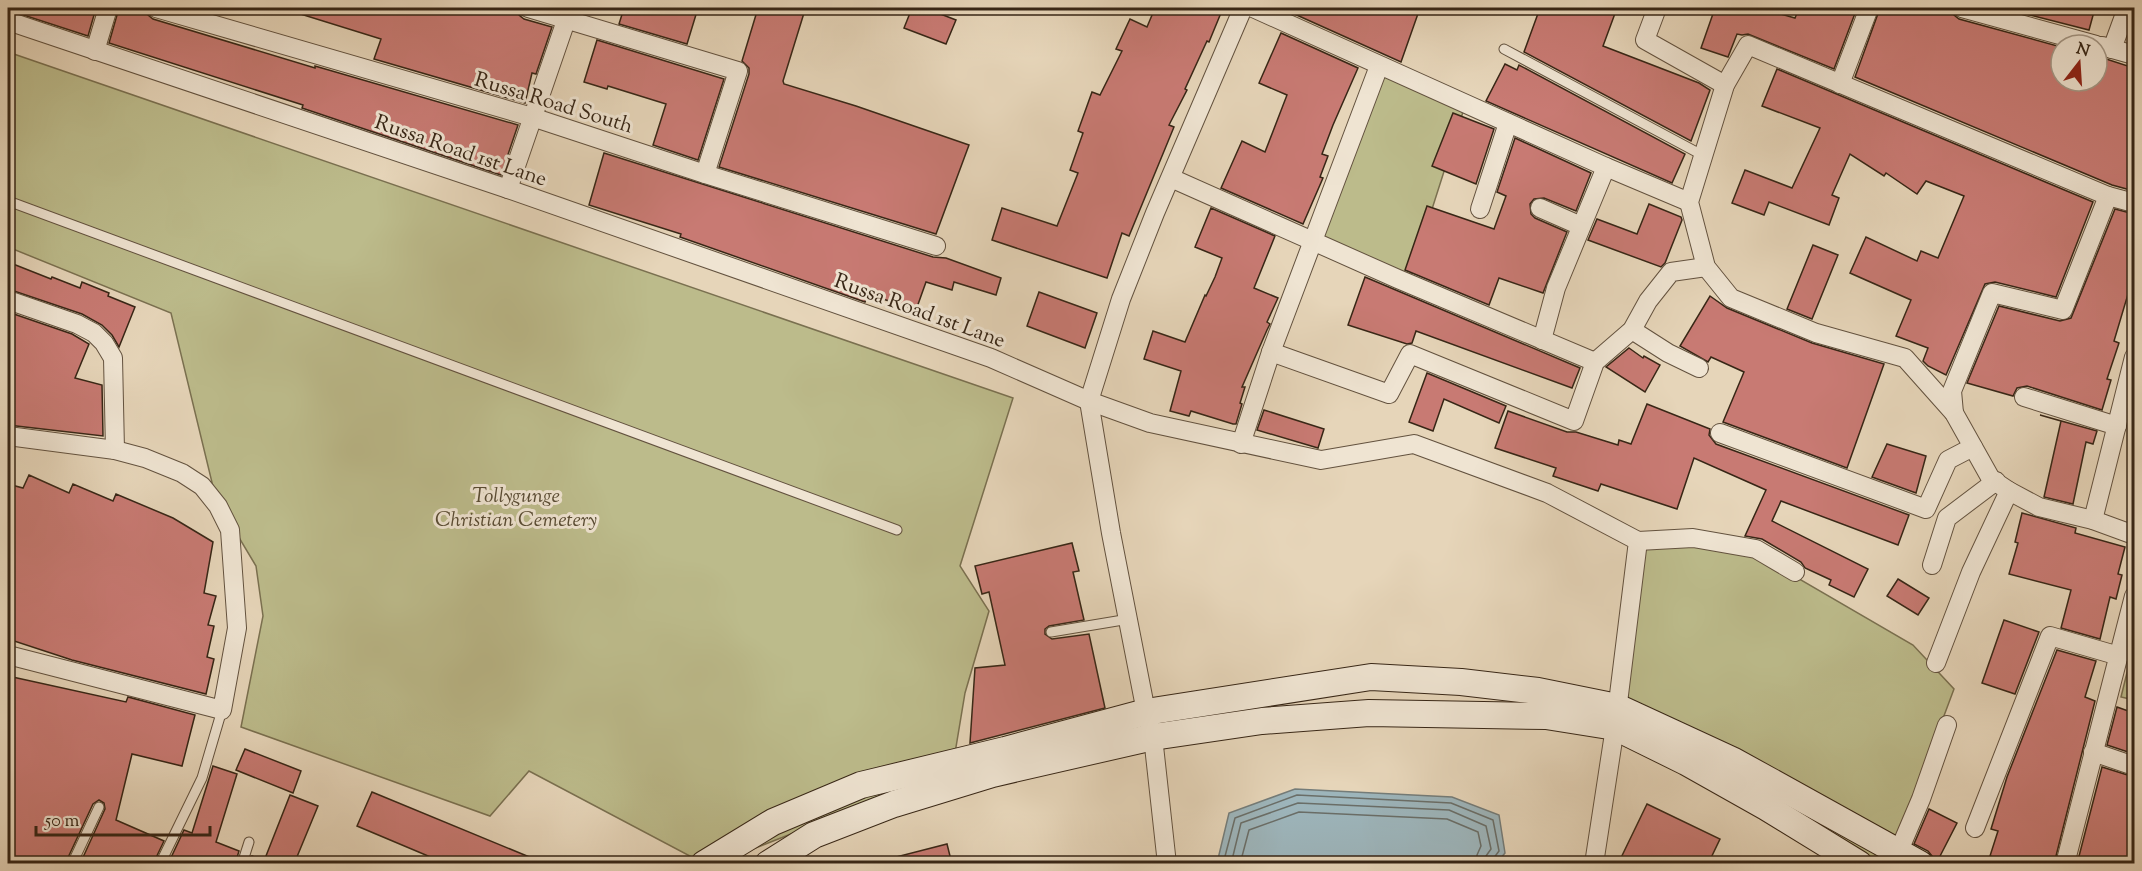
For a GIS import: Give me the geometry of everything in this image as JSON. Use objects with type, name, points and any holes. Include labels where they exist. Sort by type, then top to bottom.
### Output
[{"type":"street","points":[[95,51],[108,8]]},
{"type":"street","name":"Russa Road South","points":[[156,8],[532,117],[936,246]]},
{"type":"street","points":[[528,8],[569,13],[738,70],[705,174]]},
{"type":"street","points":[[1167,864],[1153,737],[1146,712],[1111,533],[1089,401],[1121,299],[1243,8]]},
{"type":"street","points":[[1253,8],[1689,202]]},
{"type":"street","points":[[1657,8],[1645,40],[1725,84]]},
{"type":"street","points":[[1840,84],[1869,8]]},
{"type":"street","points":[[1962,8],[2054,33]]},
{"type":"street","points":[[2109,35],[2127,8]]},
{"type":"street","points":[[508,189],[569,13]]},
{"type":"street","name":"Russa Road 1st Lane","points":[[8,21],[508,189],[991,358],[1089,401],[1150,423],[1321,460],[1414,444],[1547,493],[1638,541]]},
{"type":"street","points":[[2134,202],[2108,196],[1748,45],[1725,84],[1689,202],[1706,267],[1731,298],[1816,333],[1905,358],[1954,413],[1991,479],[2039,507],[2093,520],[2134,535]]},
{"type":"street","points":[[2109,48],[2134,55]]},
{"type":"street","points":[[1240,444],[1271,352],[1379,66]]},
{"type":"street","points":[[1480,209],[1508,123]]},
{"type":"street","points":[[1542,340],[1556,288],[1606,167]]},
{"type":"street","points":[[1171,178],[1313,242],[1595,362]]},
{"type":"street","points":[[1954,413],[1952,391],[1992,293],[2063,310],[2108,196]]},
{"type":"street","points":[[1540,208],[1581,226]]},
{"type":"street","points":[[1271,352],[1389,394],[1410,354],[1574,421],[1595,362],[1632,330],[1648,301],[1671,272],[1706,267]]},
{"type":"street","points":[[8,300],[77,324],[94,333],[104,343],[113,358],[115,450]]},
{"type":"street","points":[[1632,330],[1668,353],[1699,368]]},
{"type":"street","points":[[2093,520],[2134,362]]},
{"type":"street","points":[[2024,398],[2117,426]]},
{"type":"street","points":[[1720,433],[1926,509],[1948,460],[1973,447]]},
{"type":"street","points":[[8,436],[115,450],[145,458],[182,473],[202,486],[218,506],[230,530],[237,628],[222,710],[8,655]]},
{"type":"street","points":[[1932,565],[1947,518],[2003,486]]},
{"type":"street","points":[[1936,663],[2003,486]]},
{"type":"street","points":[[1594,864],[1616,717],[1638,541],[1692,538],[1755,549],[1795,572]]},
{"type":"street","points":[[2065,864],[2134,596]]},
{"type":"street","points":[[1975,828],[2050,636],[2119,656]]},
{"type":"street","points":[[704,864],[773,822],[861,786],[1146,712],[1371,677],[1461,682],[1538,691],[1616,717],[1734,761],[1909,858],[1921,799],[1947,725]]},
{"type":"street","points":[[768,864],[814,835],[894,804],[992,774],[1153,737],[1262,721],[1369,712],[1616,717],[1686,762],[1766,807],[1859,864]]},
{"type":"street","points":[[2093,752],[2134,766]]},
{"type":"lane","points":[[1504,49],[1704,156]]},
{"type":"lane","points":[[8,201],[897,530]]},
{"type":"lane","points":[[1051,632],[1129,619]]},
{"type":"lane","points":[[160,864],[202,778],[222,710]]},
{"type":"lane","points":[[72,864],[99,807]]},
{"type":"lane","points":[[242,864],[249,842]]},
{"type":"green space","name":"Tollygunge Christian Cemetery","points":[[8,52],[1013,398],[960,566],[989,611],[965,693],[952,771],[717,863],[703,863],[529,771],[490,816],[241,727],[263,616],[256,566],[216,499],[171,313],[8,247]]},
{"type":"green space","points":[[1382,72],[1463,112],[1410,278],[1319,238]]},
{"type":"green space","points":[[1646,544],[1695,545],[1753,552],[1913,645],[1954,689],[1887,863],[1840,863],[1622,738]]},
{"type":"green space","points":[[2134,644],[2134,700],[2121,697]]},
{"type":"water","points":[[1295,789],[1452,797],[1499,815],[1505,853],[1496,864],[1217,863],[1229,813]]},
{"type":"building","points":[[8,8],[96,8],[88,36],[8,10]]},
{"type":"building","points":[[119,8],[145,10],[153,19],[315,68],[315,66],[518,125],[501,175],[302,108],[303,105],[109,43]]},
{"type":"building","points":[[295,8],[517,8],[519,15],[524,19],[552,27],[536,74],[532,73],[525,103],[374,59],[381,39],[294,12]]},
{"type":"building","points":[[624,8],[698,8],[687,44],[619,24]]},
{"type":"building","points":[[758,8],[785,8],[804,13],[784,84],[969,145],[936,234],[719,167],[749,74],[749,68],[742,61]]},
{"type":"building","points":[[912,8],[925,8],[956,20],[946,44],[904,28]]},
{"type":"building","points":[[1155,8],[1223,8],[1169,125],[1174,127],[1129,236],[1122,233],[1107,278],[992,240],[1002,208],[1057,226],[1078,173],[1070,170],[1083,133],[1078,131],[1092,92],[1100,95],[1122,51],[1116,49],[1130,19],[1147,27]]},
{"type":"building","points":[[1291,8],[1420,8],[1401,62],[1290,12]]},
{"type":"building","points":[[1540,8],[1617,8],[1603,46],[1699,83],[1710,90],[1691,141],[1524,52]]},
{"type":"building","points":[[1715,8],[1759,8],[1795,18],[1799,8],[1857,8],[1834,69],[1748,34],[1737,34],[1728,57],[1701,48]]},
{"type":"building","points":[[1880,8],[1951,8],[1959,19],[2049,44],[2049,93],[2109,93],[2109,60],[2134,68],[2134,191],[2112,185],[1855,77]]},
{"type":"building","points":[[2002,8],[2095,8],[2089,30]]},
{"type":"building","points":[[1281,33],[1358,68],[1322,154],[1328,156],[1320,177],[1323,178],[1303,224],[1221,188],[1242,141],[1265,152],[1287,95],[1259,83]]},
{"type":"building","points":[[597,40],[724,79],[698,160],[653,145],[666,104],[608,86],[607,89],[584,82]]},
{"type":"building","points":[[1505,64],[1517,70],[1519,65],[1685,154],[1672,183],[1486,101]]},
{"type":"building","points":[[1777,69],[2093,202],[2056,297],[1995,282],[1985,284],[1946,375],[1928,366],[1923,361],[1928,348],[1896,336],[1911,300],[1850,273],[1866,237],[1917,261],[1921,251],[1938,258],[1964,196],[1926,181],[1917,194],[1886,173],[1884,176],[1850,154],[1832,195],[1839,198],[1829,225],[1769,202],[1764,215],[1732,203],[1745,170],[1792,188],[1820,128],[1762,106]]},
{"type":"building","points":[[1453,113],[1494,129],[1476,184],[1432,166]]},
{"type":"building","points":[[1515,138],[1591,173],[1576,211],[1544,198],[1534,199],[1530,204],[1531,214],[1535,218],[1567,232],[1543,293],[1499,278],[1489,305],[1405,270],[1427,206],[1494,229],[1506,196],[1497,192]]},
{"type":"building","points":[[604,153],[933,257],[946,258],[1001,278],[996,295],[954,282],[952,290],[926,282],[916,310],[868,294],[865,302],[680,237],[681,234],[589,205]]},
{"type":"building","points":[[1649,204],[1681,217],[1682,220],[1665,263],[1661,267],[1588,240],[1597,219],[1637,234]]},
{"type":"building","points":[[1211,208],[1275,236],[1254,288],[1278,298],[1267,322],[1270,324],[1242,387],[1245,387],[1236,424],[1191,411],[1189,416],[1170,411],[1181,371],[1144,359],[1153,331],[1185,342],[1215,277],[1222,258],[1195,247]]},
{"type":"building","points":[[2115,209],[2134,214],[2134,274],[2114,341],[2119,343],[2107,379],[2111,380],[2102,410],[2027,386],[2017,388],[2013,396],[1967,383],[1999,306],[2060,321],[2071,318]]},
{"type":"building","points":[[1813,245],[1838,255],[1812,319],[1787,309]]},
{"type":"building","points":[[8,262],[80,288],[82,282],[135,307],[119,347],[102,325],[82,314],[8,289]]},
{"type":"building","points":[[1365,277],[1580,368],[1572,388],[1416,331],[1412,343],[1407,344],[1348,325]]},
{"type":"building","points":[[1039,292],[1097,313],[1085,348],[1027,326]]},
{"type":"building","points":[[1710,296],[1727,308],[1812,343],[1884,364],[1847,468],[1723,422],[1744,372],[1711,357],[1708,362],[1680,346]]},
{"type":"building","points":[[8,312],[72,334],[89,344],[75,378],[102,385],[103,436],[8,425]]},
{"type":"building","points":[[1629,348],[1643,358],[1644,356],[1660,365],[1645,392],[1606,367]]},
{"type":"building","points":[[1427,373],[1506,406],[1499,423],[1444,399],[1433,431],[1409,422]]},
{"type":"building","points":[[1647,404],[1710,429],[1709,435],[1716,444],[1909,515],[1898,545],[1781,501],[1772,521],[1868,569],[1854,597],[1829,585],[1831,580],[1805,568],[1801,562],[1762,539],[1745,536],[1766,490],[1694,458],[1677,509],[1601,484],[1598,491],[1553,476],[1556,468],[1495,448],[1508,411],[1567,432],[1576,432],[1618,445],[1619,440],[1631,444]]},
{"type":"building","points":[[1264,410],[1324,429],[1318,448],[1257,430]]},
{"type":"building","points":[[2040,415],[2097,431],[2093,444],[2086,442],[2073,504],[2044,497],[2061,421]]},
{"type":"building","points":[[1887,444],[1926,456],[1916,493],[1872,477]]},
{"type":"building","points":[[29,475],[69,493],[73,484],[113,501],[116,494],[173,518],[213,542],[204,593],[216,596],[208,625],[214,626],[207,657],[214,659],[206,694],[72,660],[8,639],[8,484],[23,488]]},
{"type":"building","points":[[2022,513],[2076,528],[2075,533],[2125,547],[2118,574],[2122,575],[2116,599],[2110,597],[2100,639],[2061,628],[2071,590],[2009,574],[2018,543],[2015,542]]},
{"type":"building","points":[[1072,543],[1079,571],[1073,572],[1084,620],[1049,626],[1045,629],[1045,634],[1052,639],[1089,634],[1105,708],[970,743],[975,668],[1005,665],[989,592],[982,594],[975,566]]},
{"type":"building","points":[[1898,579],[1929,598],[1918,615],[1887,596]]},
{"type":"building","points":[[2004,620],[2039,632],[2015,694],[1982,683]]},
{"type":"building","points":[[2057,650],[2096,661],[2085,697],[2095,701],[2054,864],[2014,864],[1990,856],[1998,831],[1991,829],[2007,777]]},
{"type":"building","points":[[8,676],[126,702],[128,697],[195,715],[182,766],[132,754],[116,820],[164,841],[153,864],[80,864],[105,809],[104,803],[99,800],[93,804],[65,864],[8,864]]},
{"type":"building","points":[[2117,707],[2134,713],[2134,754],[2107,745]]},
{"type":"building","points":[[245,749],[301,771],[293,793],[236,770]]},
{"type":"building","points":[[213,766],[237,774],[216,842],[239,851],[235,864],[168,864],[184,830],[192,833]]},
{"type":"building","points":[[2102,767],[2134,777],[2134,864],[2077,864]]},
{"type":"building","points":[[372,792],[544,864],[447,864],[357,826]]},
{"type":"building","points":[[290,795],[318,806],[294,864],[249,864],[252,856],[264,861]]},
{"type":"building","points":[[1647,804],[1720,839],[1708,864],[1618,864]]},
{"type":"building","points":[[1929,809],[1957,823],[1937,862],[1928,851],[1914,844]]},
{"type":"building","points":[[947,844],[952,864],[897,864],[896,857]]}]
